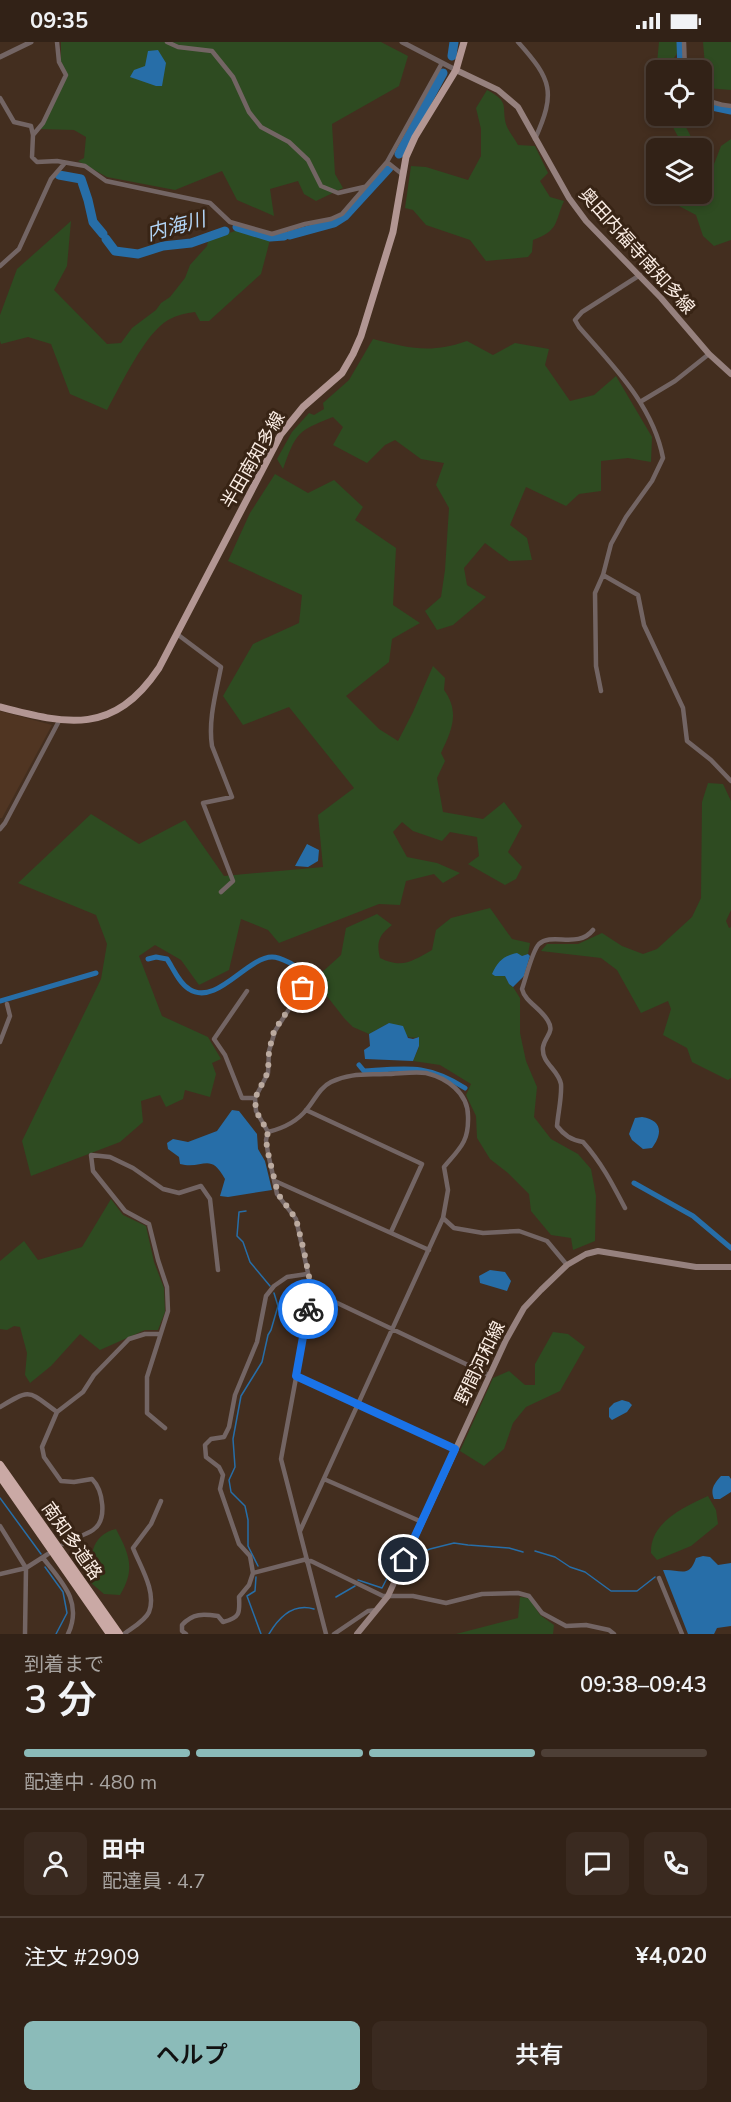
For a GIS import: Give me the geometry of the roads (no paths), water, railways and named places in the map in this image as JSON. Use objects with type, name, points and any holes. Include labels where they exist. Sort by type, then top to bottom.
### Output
[{"type":"highway","name":"南知多道路","points":[[0,1465],[123,1634]]},
{"type":"highway","name":"南知多道路","points":[[0,1476],[110,1634]]},
{"type":"main road","name":"半田南知多線","points":[[0,706],[59,721],[95,718],[131,700],[150,681],[177,634],[281,434],[303,407],[342,373],[353,354],[361,336],[393,232],[406,157],[415,137],[456,70],[464,42]]},
{"type":"main road","name":"奥田内福寺南知多線","points":[[456,70],[484,82],[510,99],[524,117],[575,207],[601,238],[640,275],[709,354],[731,374]]},
{"type":"main road","name":"野間河和線","points":[[357,1634],[388,1596],[489,1375],[524,1308],[567,1265],[598,1251],[696,1267],[731,1267]]},
{"type":"street","points":[[0,57],[30,42]]},
{"type":"street","points":[[33,135],[44,123],[66,75],[58,62],[57,42]]},
{"type":"street","points":[[167,42],[178,47],[212,51],[233,77],[249,112],[261,127],[289,141],[308,160],[321,186],[338,193],[364,187]]},
{"type":"street","points":[[402,42],[456,70]]},
{"type":"street","points":[[518,42],[546,81],[549,91],[548,105],[535,139]]},
{"type":"street","points":[[684,42],[685,60]]},
{"type":"street","points":[[0,98],[14,122],[31,126],[32,157],[37,162],[57,161],[85,166],[106,181],[210,202],[230,222],[272,234],[342,214],[387,162],[442,63]]},
{"type":"street","points":[[712,102],[731,106]]},
{"type":"street","points":[[387,162],[402,174]]},
{"type":"street","points":[[0,266],[19,249],[51,179],[64,164]]},
{"type":"street","points":[[601,691],[596,666],[594,599],[611,544],[626,517],[652,481],[663,458],[655,427],[640,402],[575,320],[582,312],[640,275]]},
{"type":"street","points":[[640,402],[675,381],[709,354]]},
{"type":"street","points":[[603,575],[638,595],[644,625],[682,708],[687,741],[711,760],[731,781]]},
{"type":"street","points":[[177,634],[221,667],[210,738],[232,797],[203,803],[233,881],[221,892]]},
{"type":"street","points":[[0,829],[5,824],[59,721]]},
{"type":"street","points":[[593,930],[590,935],[577,940],[544,940],[538,945],[522,989],[524,996],[542,1011],[550,1023],[551,1032],[543,1047],[546,1063],[556,1071],[561,1084],[557,1126],[563,1134],[574,1141],[583,1142],[597,1158],[625,1208]]},
{"type":"street","points":[[314,974],[274,1031],[269,1051],[268,1072],[255,1098],[256,1111],[268,1132],[266,1140],[268,1153],[278,1194],[296,1219],[312,1292],[281,1459],[326,1634]]},
{"type":"street","points":[[247,992],[214,1039],[225,1055],[242,1098],[255,1098]]},
{"type":"street","points":[[0,1042],[10,1016],[7,1004]]},
{"type":"street","points":[[268,1132],[283,1129],[297,1120],[321,1089],[332,1082],[358,1074],[426,1073],[458,1090],[463,1095],[468,1110],[465,1143],[444,1167],[448,1190],[443,1218],[300,1531]]},
{"type":"street","points":[[306,1110],[422,1164],[391,1232]]},
{"type":"street","points":[[165,1428],[147,1413],[147,1377],[168,1311],[167,1287],[149,1224],[125,1211],[93,1171],[91,1155],[110,1157],[133,1168],[163,1189],[179,1193],[201,1186],[210,1199],[218,1270]]},
{"type":"street","points":[[275,1181],[429,1250]]},
{"type":"street","points":[[443,1218],[454,1228],[483,1233],[519,1231],[547,1241],[567,1265]]},
{"type":"street","points":[[186,1634],[182,1631],[182,1625],[189,1617],[198,1614],[218,1616],[223,1622],[233,1619],[240,1611],[239,1597],[249,1585],[253,1573],[250,1556],[239,1544],[220,1489],[223,1475],[219,1467],[206,1457],[205,1445],[211,1439],[224,1437],[229,1427],[235,1395],[257,1342],[267,1296],[274,1286],[287,1277],[307,1274]]},
{"type":"street","points":[[312,1292],[489,1375]]},
{"type":"street","points":[[63,1544],[73,1537],[94,1530],[100,1520],[103,1507],[97,1483],[92,1479],[62,1481],[44,1457],[42,1447],[57,1412],[83,1392],[94,1375],[129,1340],[145,1334],[160,1334]]},
{"type":"street","points":[[296,1376],[455,1449]]},
{"type":"street","points":[[0,1407],[22,1393],[33,1395],[57,1412]]},
{"type":"street","points":[[324,1479],[422,1522]]},
{"type":"street","points":[[123,1634],[145,1618],[150,1611],[150,1589],[133,1548],[151,1524],[161,1501]]},
{"type":"street","points":[[0,1526],[26,1568],[25,1634]]},
{"type":"street","points":[[0,1574],[26,1568],[48,1554]]},
{"type":"street","points":[[43,1558],[68,1589],[73,1604],[74,1620],[68,1634]]},
{"type":"street","points":[[253,1573],[307,1560],[388,1596],[413,1596],[446,1603],[482,1594],[518,1593],[529,1596],[542,1613],[566,1626],[586,1625],[609,1630],[614,1634]]},
{"type":"street","points":[[659,1578],[682,1634]]},
{"type":"street","points":[[334,1634],[368,1611],[377,1610]]},
{"type":"water","points":[[158,50],[166,63],[162,86],[130,77],[134,70],[145,66],[148,51]]},
{"type":"water","points":[[307,844],[319,850],[318,861],[308,867],[295,866]]},
{"type":"water","points":[[517,953],[530,956],[524,976],[513,987],[505,976],[492,974],[502,960]]},
{"type":"water","points":[[389,1023],[403,1026],[408,1038],[419,1037],[419,1046],[413,1061],[365,1059],[364,1050],[370,1046],[369,1034]]},
{"type":"water","points":[[232,1110],[239,1111],[257,1134],[258,1149],[265,1161],[272,1190],[228,1197],[220,1196],[225,1179],[215,1166],[206,1163],[180,1164],[179,1157],[168,1149],[167,1143],[173,1139],[188,1142],[217,1131]]},
{"type":"water","points":[[642,1117],[654,1121],[659,1128],[658,1137],[652,1148],[643,1149],[632,1140],[629,1134],[635,1118]]},
{"type":"water","points":[[490,1270],[505,1272],[511,1281],[507,1291],[480,1283],[479,1276]]},
{"type":"water","points":[[622,1400],[632,1405],[627,1412],[612,1420],[609,1417],[609,1408]]},
{"type":"water","points":[[721,1476],[729,1476],[731,1479],[731,1492],[720,1499],[714,1499],[713,1487]]},
{"type":"water","points":[[710,1557],[718,1565],[731,1563],[731,1626],[717,1628],[714,1634],[688,1634],[663,1570],[687,1571],[696,1558]]},
{"type":"waterway","name":"内海川","points":[[452,56],[454,42]]},
{"type":"waterway","points":[[681,42],[682,60]]},
{"type":"waterway","name":"内海川","points":[[399,154],[443,73]]},
{"type":"waterway","points":[[712,106],[731,110]]},
{"type":"waterway","name":"内海川","points":[[290,235],[334,223],[345,216],[389,168]]},
{"type":"waterway","name":"内海川","points":[[59,175],[81,179],[93,222],[103,234]]},
{"type":"waterway","name":"内海川","points":[[237,227],[270,237],[284,236]]},
{"type":"waterway","name":"内海川","points":[[106,239],[115,251],[138,254],[163,246],[191,243],[225,231]]},
{"type":"waterway","points":[[148,959],[156,957],[167,959],[182,983],[199,993],[210,992],[221,987],[262,959],[272,957],[298,968],[314,984]]},
{"type":"waterway","points":[[0,1001],[96,973]]},
{"type":"waterway","points":[[359,1065],[364,1071],[405,1069],[428,1071],[452,1080],[465,1088]]},
{"type":"waterway","points":[[634,1183],[693,1216],[731,1248]]},
{"type":"waterway","points":[[246,1211],[239,1212],[237,1236],[243,1242],[250,1262],[270,1286]]},
{"type":"waterway","points":[[258,1566],[248,1546],[248,1520],[245,1506],[231,1492],[229,1480],[235,1467],[233,1439],[241,1396],[262,1362],[278,1306],[274,1293]]},
{"type":"waterway","points":[[0,1498],[41,1554]]},
{"type":"waterway","points":[[411,1556],[454,1543],[509,1548],[523,1552]]},
{"type":"waterway","points":[[535,1551],[555,1557],[570,1567],[585,1572],[611,1591],[637,1591],[655,1577]]},
{"type":"waterway","points":[[358,1580],[382,1588],[399,1555]]},
{"type":"waterway","points":[[45,1567],[63,1592],[67,1613],[56,1634]]},
{"type":"waterway","points":[[256,1577],[255,1591],[247,1596],[261,1634]]},
{"type":"waterway","points":[[336,1597],[355,1586]]},
{"type":"waterway","points":[[269,1634],[277,1622],[288,1613],[300,1608],[314,1609]]}]
